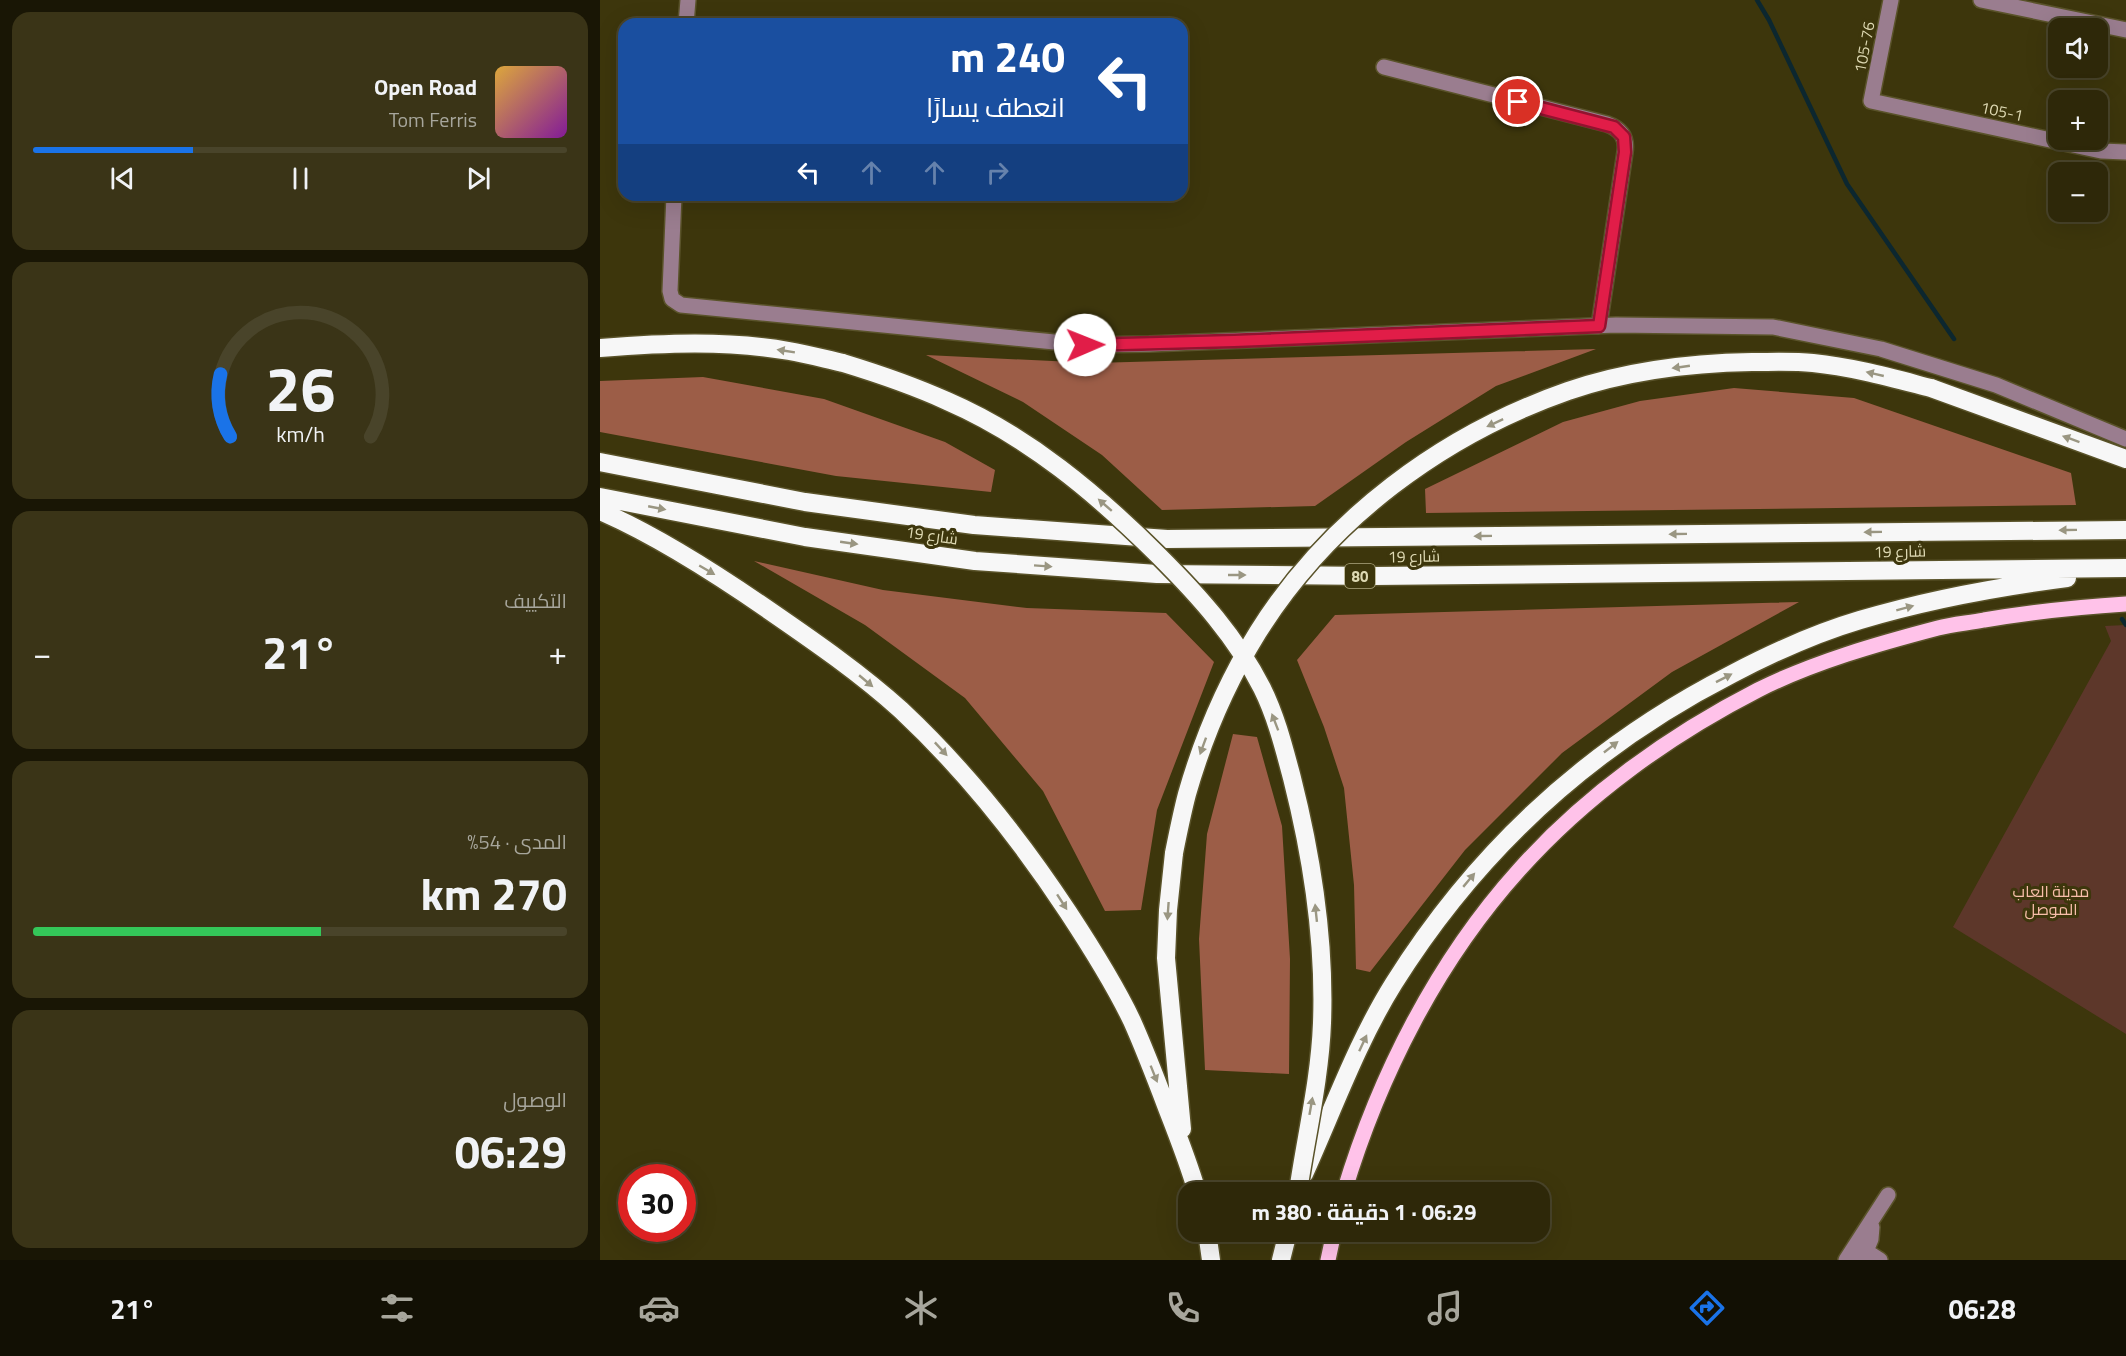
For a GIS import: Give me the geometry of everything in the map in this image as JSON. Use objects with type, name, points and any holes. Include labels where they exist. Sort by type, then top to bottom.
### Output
[{"type":"highway","points":[[600,348],[670,343],[738,345],[789,351],[843,363],[898,380],[949,401],[1007,432],[1041,454],[1088,490],[1125,522],[1212,611],[1234,640],[1262,689],[1283,742],[1298,800],[1315,899],[1321,966],[1322,1024],[1299,1182]]},
{"type":"highway","points":[[1184,1149],[1166,958],[1174,853],[1186,795],[1203,744],[1227,690],[1257,633],[1315,556],[1350,520],[1390,487],[1433,457],[1478,431],[1568,391],[1605,380],[1690,366],[1775,362],[1812,363],[1856,370],[1931,388],[2126,459]]},
{"type":"highway","name":"شارع 19","points":[[600,462],[793,500],[974,525],[1167,539],[2126,530]]},
{"type":"highway","name":"شارع 19","points":[[600,497],[805,537],[964,560],[1157,574],[1374,576],[2126,569]]},
{"type":"highway","points":[[600,512],[730,583],[843,662],[899,709],[937,745],[975,787],[1040,870],[1105,970],[1131,1020],[1184,1149],[1194,1182]]},
{"type":"highway","points":[[1301,1182],[1370,1027],[1394,984],[1457,894],[1493,852],[1534,811],[1620,740],[1672,706],[1759,660],[1858,620],[1966,593],[2126,569]]},
{"type":"highway","points":[[1208,1242],[1211,1260]]},
{"type":"highway","points":[[1281,1260],[1286,1242]]},
{"type":"main road","points":[[1347,1182],[1355,1154],[1401,1046],[1451,959],[1482,914],[1519,870],[1559,830],[1651,754],[1759,690],[1821,664],[1880,644],[1940,627],[2066,608],[2126,604]]},
{"type":"main road","points":[[1328,1260],[1332,1242]]},
{"type":"street","points":[[686,18],[688,0]]},
{"type":"street","name":"105-76","points":[[1871,101],[1891,0]]},
{"type":"street","points":[[1981,0],[2126,30]]},
{"type":"street","points":[[1383,67],[1607,124],[1620,131],[1624,137],[1625,152],[1599,326]]},
{"type":"street","name":"105-1","points":[[1871,101],[2101,151],[2126,152]]},
{"type":"street","points":[[674,201],[670,291],[672,299],[681,304],[1085,345],[1599,326],[1773,327],[1881,349],[1996,385],[2126,439]]},
{"type":"street","points":[[1846,1260],[1860,1252],[1871,1239],[1876,1213],[1888,1195]]},
{"type":"street","points":[[1860,1252],[1880,1260]]},
{"type":"green space","name":"مدينة العاب الموصل","points":[[2126,625],[2126,1034],[1953,927],[2111,641],[2105,626]]},
{"type":"shaded area","points":[[1596,349],[1496,386],[1406,442],[1315,506],[1162,510],[1102,455],[1023,402],[926,355],[1094,363]]},
{"type":"shaded area","points":[[703,377],[824,399],[945,442],[995,470],[991,492],[836,476],[600,432],[600,381]]},
{"type":"shaded area","points":[[1734,388],[1854,398],[2071,473],[2076,505],[1426,513],[1425,489],[1563,422],[1640,401]]},
{"type":"shaded area","points":[[754,561],[883,590],[1027,608],[1166,613],[1214,662],[1157,810],[1141,910],[1105,911],[1043,791],[965,698],[865,625]]},
{"type":"shaded area","points":[[1799,602],[1672,672],[1562,753],[1465,850],[1370,972],[1356,969],[1354,885],[1344,788],[1324,727],[1297,660],[1335,615]]},
{"type":"shaded area","points":[[1233,734],[1257,737],[1282,826],[1290,959],[1289,1074],[1205,1070],[1199,939],[1207,834]]},
{"type":"waterway","points":[[1757,0],[1769,20],[1847,184],[1954,339]]},
{"type":"waterway","points":[[2122,619],[2126,625]]},
{"type":"route","points":[[1085,345],[1599,326],[1626,145],[1624,137],[1614,127],[1518,102]]}]
